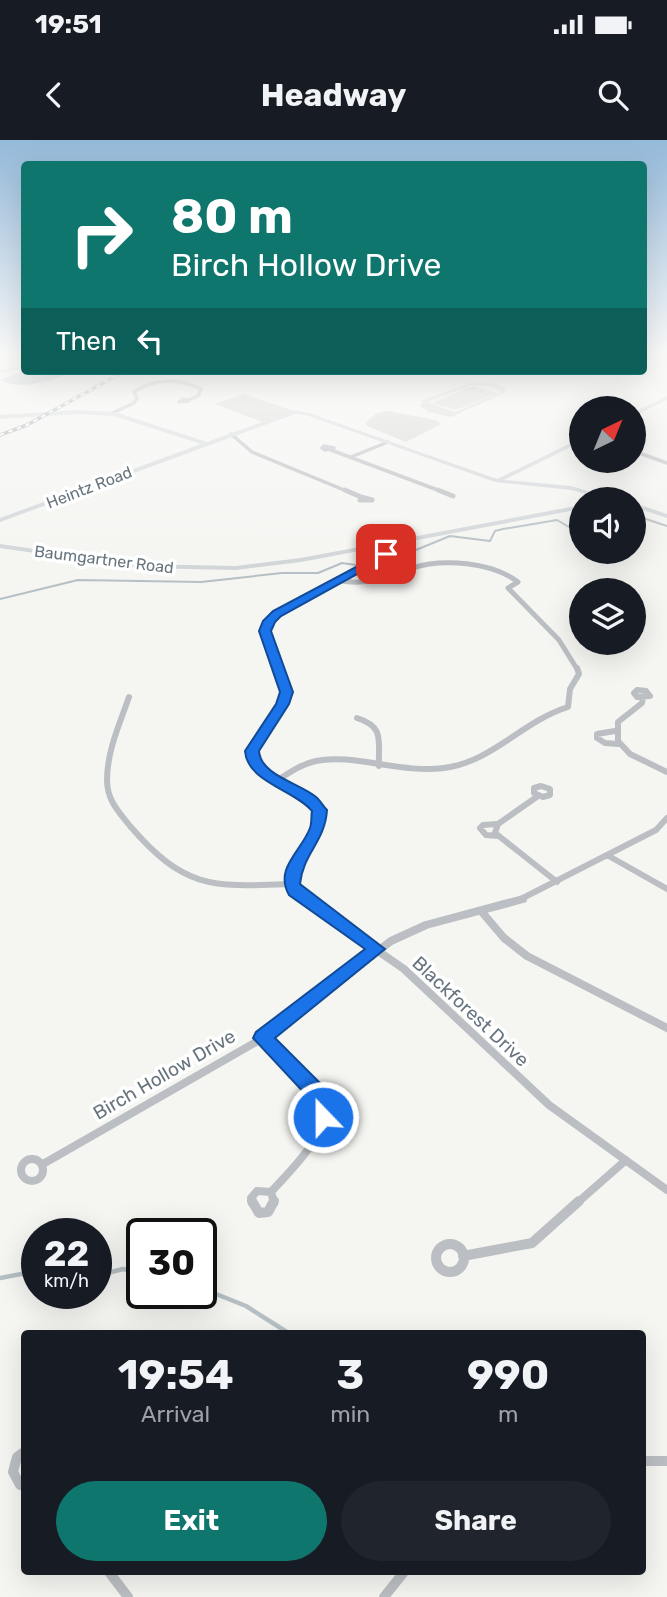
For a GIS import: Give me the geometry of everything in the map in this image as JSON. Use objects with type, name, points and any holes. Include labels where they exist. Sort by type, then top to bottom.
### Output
[{"type":"street","points":[[142,424],[206,444]]},
{"type":"street","name":"Heintz Road","points":[[0,520],[261,424]]},
{"type":"street","name":"Heintz Road","points":[[333,424],[388,443]]},
{"type":"street","points":[[231,434],[252,452],[361,498]]},
{"type":"street","points":[[350,458],[388,443],[497,481],[569,488]]},
{"type":"street","points":[[497,481],[569,446]]},
{"type":"street","points":[[331,450],[453,496]]},
{"type":"street","points":[[646,455],[667,463]]},
{"type":"street","name":"Baumgartner Road","points":[[0,545],[139,566],[206,569],[270,565],[569,509]]},
{"type":"street","points":[[646,509],[667,516]]},
{"type":"street","points":[[129,697],[105,777],[107,795],[120,813],[165,861],[184,875],[212,884],[292,884],[293,869],[318,827],[320,816],[310,799],[257,766],[251,755],[253,747],[282,704],[286,692],[266,627],[277,614],[389,552],[385,544]]},
{"type":"street","points":[[278,780],[302,765],[318,760],[433,769],[462,764],[486,755],[549,714],[568,707],[566,700],[572,682],[579,674],[576,664],[559,641],[508,589],[518,582],[506,572],[429,565],[369,584],[338,580]]},
{"type":"street","points":[[618,744],[615,731],[618,722],[642,703],[643,698]]},
{"type":"street","points":[[357,718],[372,723],[378,730],[379,766]]},
{"type":"street","points":[[615,731],[597,734],[597,738],[605,743],[618,744],[636,757],[667,772]]},
{"type":"street","points":[[499,836],[486,835],[480,828],[483,825],[497,824],[538,796]]},
{"type":"street","name":"Birch Hollow Drive","points":[[43,1164],[263,1038],[377,949],[426,925],[523,899],[656,830],[667,818]]},
{"type":"street","points":[[497,824],[495,833],[557,882]]},
{"type":"street","points":[[607,855],[667,889]]},
{"type":"street","name":"Blackforest Drive","points":[[292,884],[302,898],[377,949],[431,991],[533,1091],[667,1190]]},
{"type":"street","points":[[481,911],[504,938],[527,956],[667,1028]]},
{"type":"street","points":[[263,1038],[318,1094],[323,1117],[317,1135],[271,1192]]},
{"type":"street","points":[[463,1256],[532,1243],[626,1160]]},
{"type":"street","points":[[21,1454],[17,1457],[13,1472],[21,1485]]},
{"type":"street","points":[[646,1461],[667,1461]]},
{"type":"street","points":[[111,1575],[128,1597]]},
{"type":"street","points":[[384,1597],[399,1575]]},
{"type":"shaded area","points":[[366,424],[441,424],[406,442]]},
{"type":"waterway","points":[[646,519],[667,526]]},
{"type":"waterway","points":[[367,570],[450,536],[490,541],[495,531],[503,529],[557,520],[569,527]]},
{"type":"waterway","points":[[0,599],[78,580],[201,582],[282,573],[318,573],[342,563],[356,565]]},
{"type":"waterway","points":[[112,1272],[126,1270]]},
{"type":"waterway","points":[[0,1278],[21,1274]]},
{"type":"waterway","points":[[217,1294],[246,1306],[284,1330]]},
{"type":"railway","points":[[0,435],[29,424]]},
{"type":"route","points":[[323,1117],[318,1094],[263,1038],[377,949],[302,898],[292,884],[293,869],[318,827],[320,816],[319,810],[310,799],[261,770],[252,758],[255,742],[282,704],[286,692],[285,681],[265,631],[272,617],[386,554]]}]
